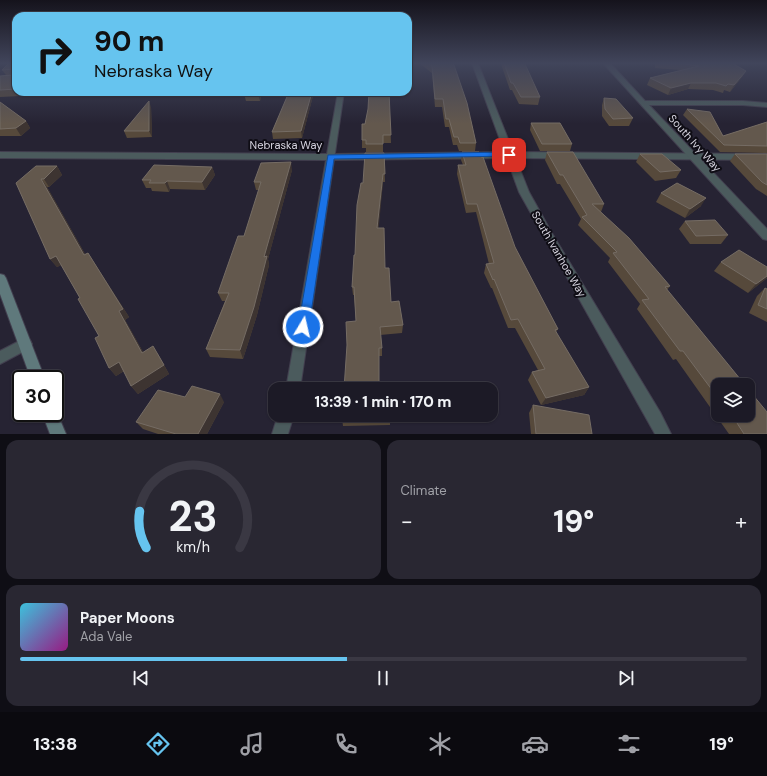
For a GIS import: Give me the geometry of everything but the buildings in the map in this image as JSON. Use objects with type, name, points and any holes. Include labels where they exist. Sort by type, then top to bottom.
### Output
[{"type":"main road","points":[[0,278],[35,370]]},
{"type":"main road","points":[[53,422],[58,434]]},
{"type":"street","name":"South Ivanhoe Way","points":[[482,83],[524,192],[548,236],[655,417],[663,434]]},
{"type":"street","name":"South Ivy Way","points":[[625,83],[691,156],[766,234]]},
{"type":"street","points":[[294,382],[340,96]]},
{"type":"street","points":[[644,103],[736,103],[767,105]]},
{"type":"street","name":"Nebraska Way","points":[[0,155],[331,157],[509,155],[767,156]]},
{"type":"street","points":[[0,358],[25,344]]},
{"type":"street","points":[[280,434],[284,422]]},
{"type":"route","points":[[303,327],[331,157],[509,155]]}]
